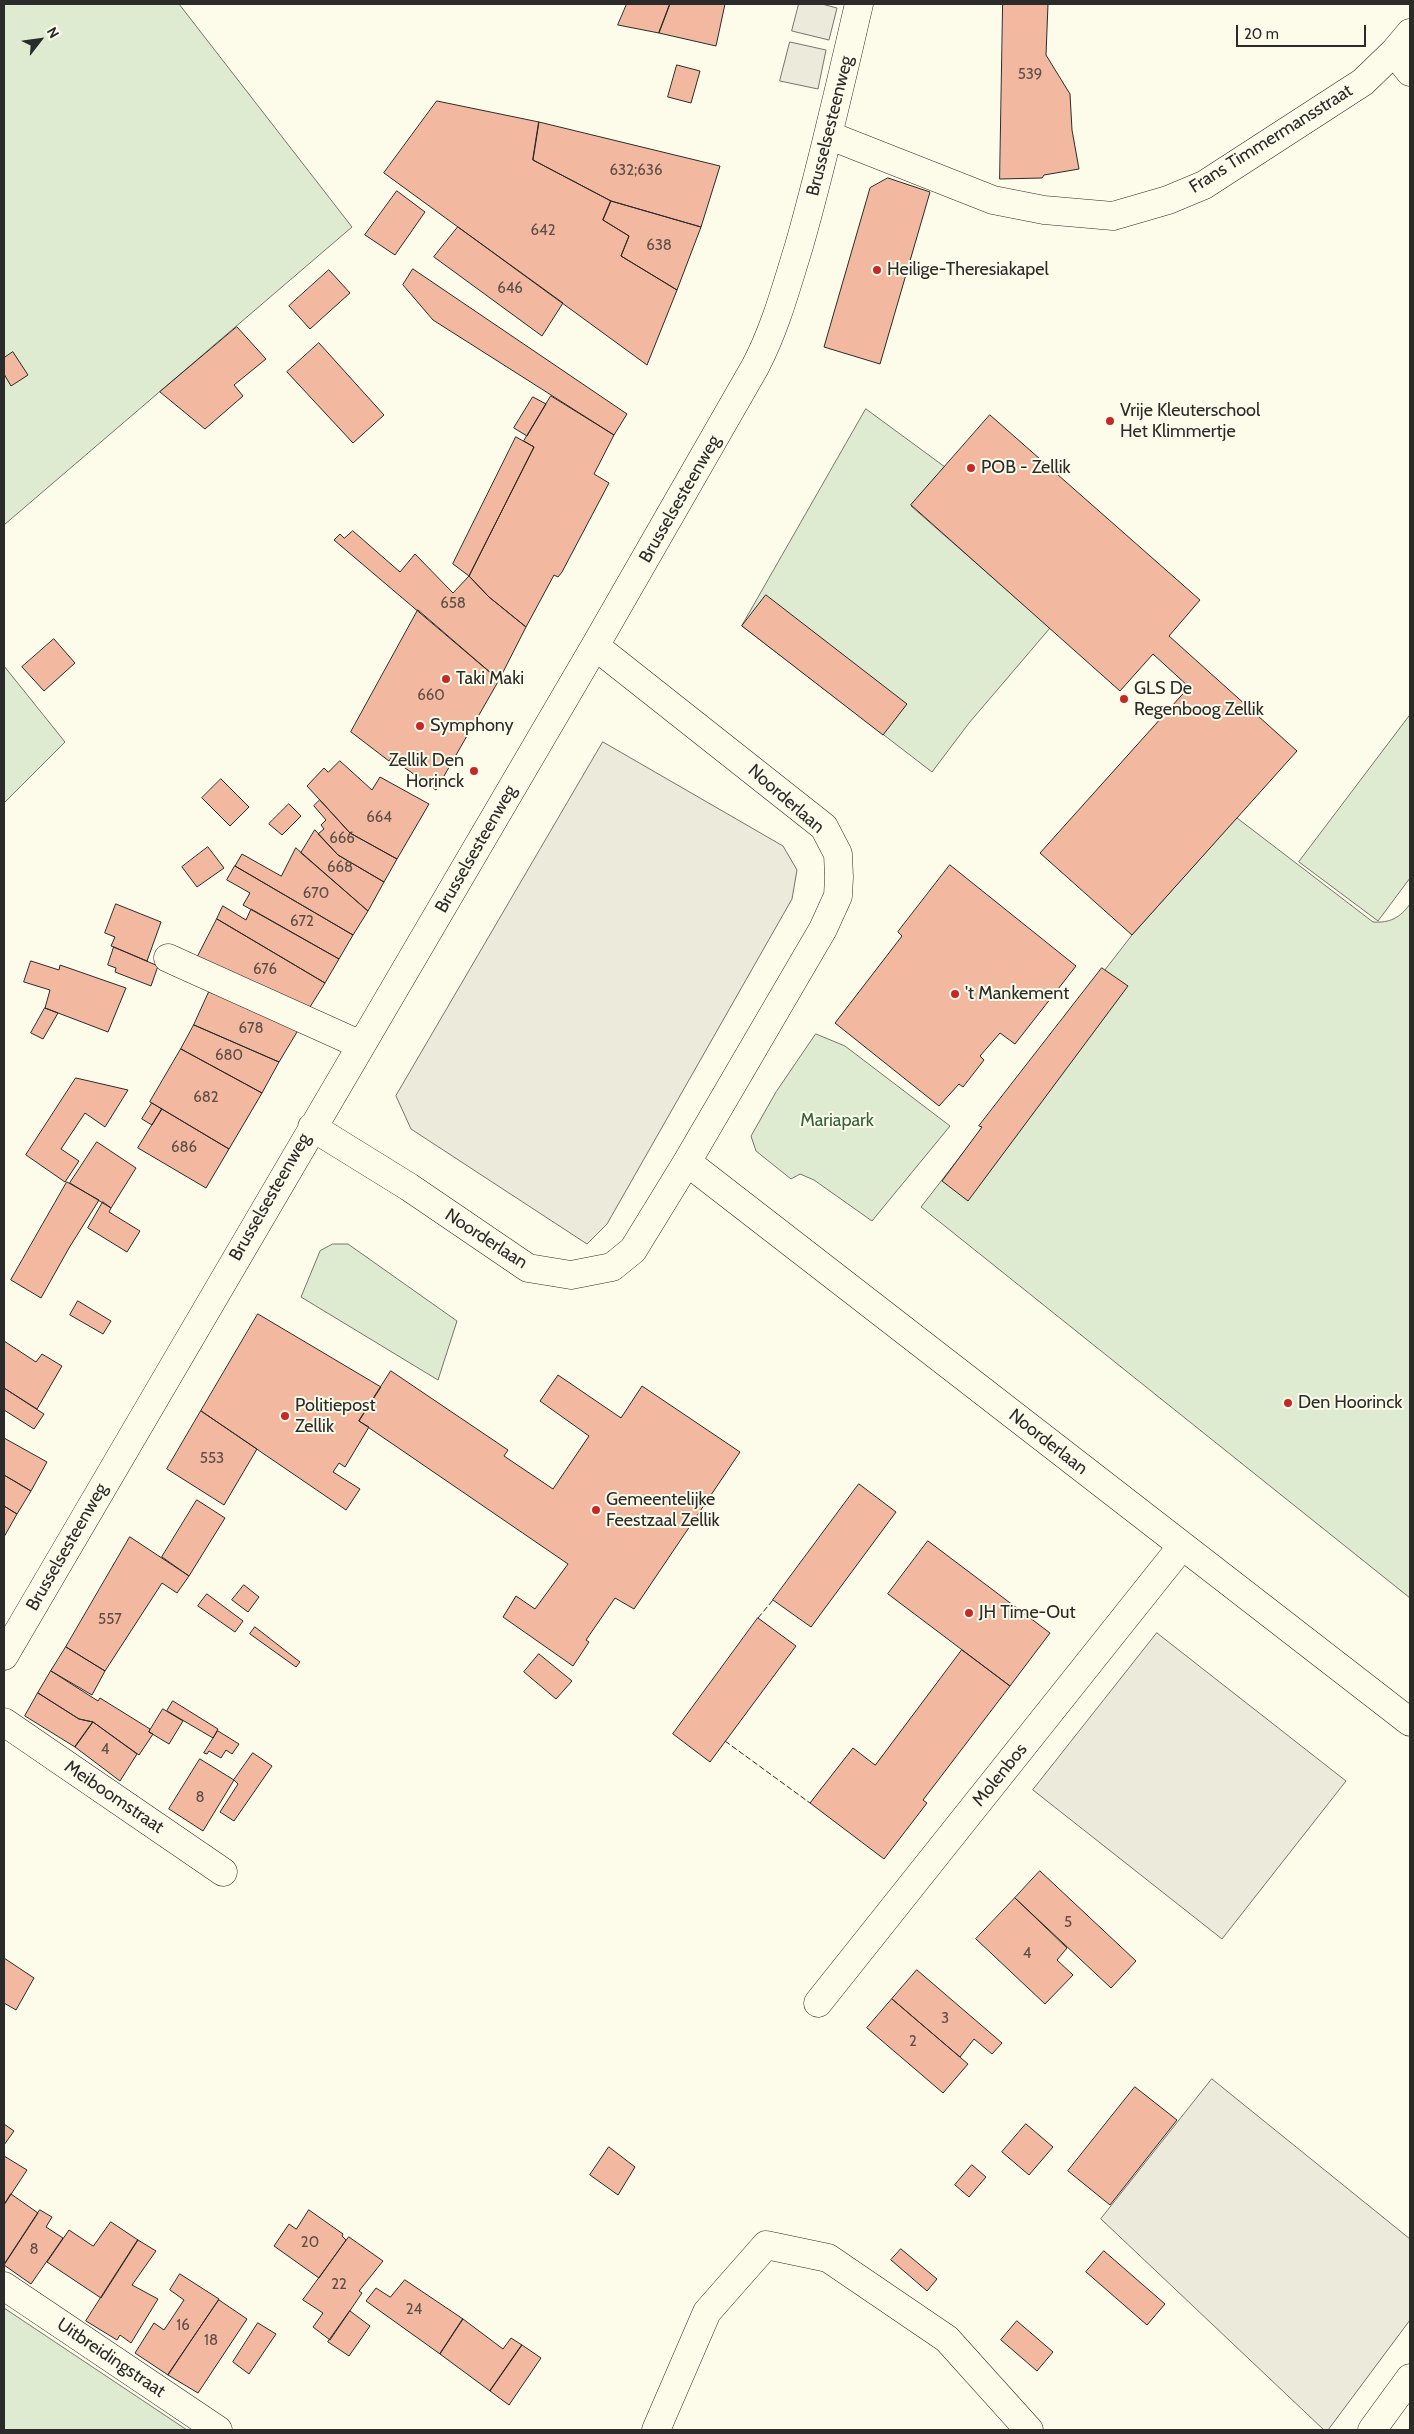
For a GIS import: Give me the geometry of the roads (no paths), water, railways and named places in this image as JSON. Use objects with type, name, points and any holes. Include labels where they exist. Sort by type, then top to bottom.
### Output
[{"type":"street","name":"Brusselsesteenweg","points":[[4,1656],[312,1127],[596,646],[770,339],[815,190],[859,4]]},
{"type":"street","name":"Frans Timmermansstraat","points":[[828,135],[993,200],[1044,210],[1113,216],[1161,203],[1204,184],[1405,53]]},
{"type":"street","name":"Noorderlaan","points":[[312,1127],[409,1188],[528,1268],[571,1275],[612,1268],[633,1250],[687,1162],[823,929],[838,896],[838,854],[824,827],[596,646]]},
{"type":"street","points":[[168,958],[361,1045]]},
{"type":"street","name":"Noorderlaan","points":[[687,1162],[1410,1722]]},
{"type":"street","name":"Molenbos","points":[[818,2003],[1182,1546]]},
{"type":"street","name":"Meiboomstraat","points":[[4,1722],[223,1872]]},
{"type":"street","points":[[656,2430],[707,2312],[766,2245],[828,2258],[947,2339],[1029,2430]]},
{"type":"street","name":"Uitbreidingstraat","points":[[4,2286],[218,2430]]},
{"type":"street","points":[[1372,2430],[1410,2378]]},
{"type":"place","name":"Heilige-Theresiakapel","points":[[877,270]]},
{"type":"place","name":"Vrije Kleuterschool Het Klimmertje","points":[[1110,421]]},
{"type":"place","name":"POB - Zellik","points":[[971,468]]},
{"type":"place","name":"Taki Maki","points":[[446,679]]},
{"type":"place","name":"GLS De Regenboog Zellik","points":[[1124,699]]},
{"type":"place","name":"Symphony","points":[[420,726]]},
{"type":"place","name":"Zellik Den Horinck","points":[[474,771]]},
{"type":"place","name":"'t Mankement","points":[[955,994]]},
{"type":"place","name":"Den Hoorinck","points":[[1288,1403]]},
{"type":"place","name":"Politiepost Zellik","points":[[285,1416]]},
{"type":"place","name":"Gemeentelijke Feestzaal Zellik","points":[[596,1510]]},
{"type":"place","name":"JH Time-Out","points":[[969,1613]]},
{"type":"park label","name":"Mariapark","points":[[837,1121]]}]
